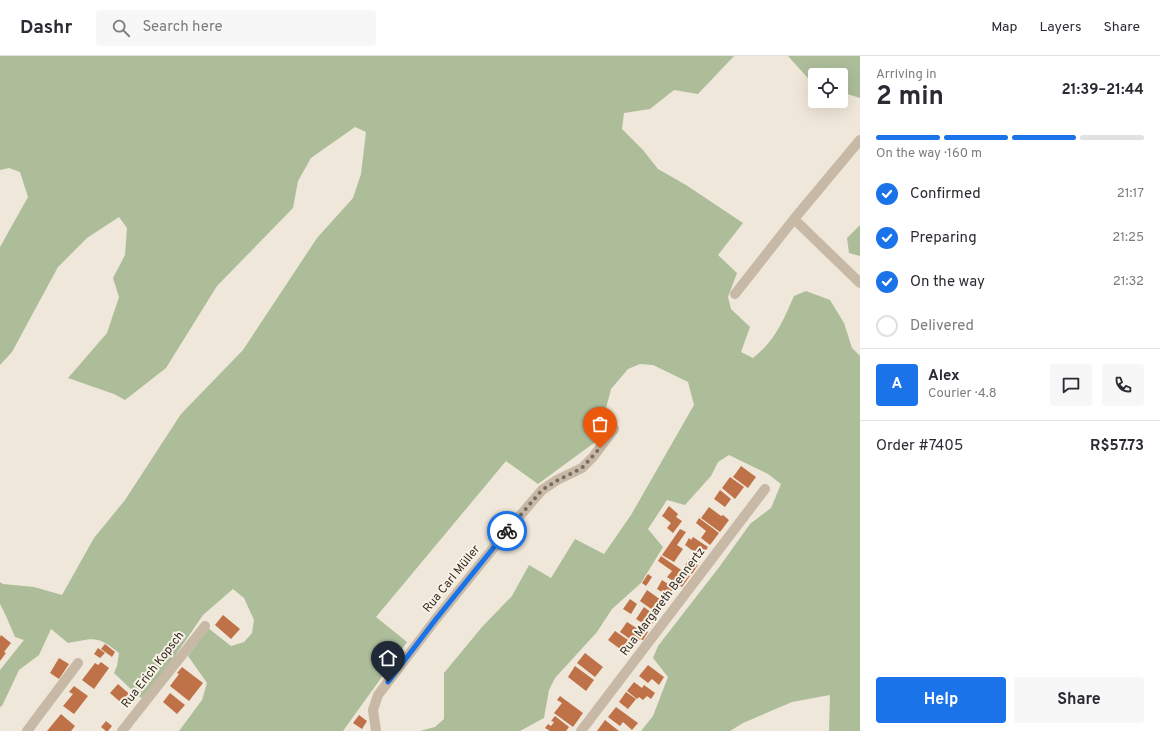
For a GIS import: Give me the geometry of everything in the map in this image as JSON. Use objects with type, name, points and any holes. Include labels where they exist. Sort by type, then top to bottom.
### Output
[{"type":"street","points":[[735,294],[794,219],[860,140]]},
{"type":"street","points":[[794,219],[860,283]]},
{"type":"street","name":"Rua Carl Müller","points":[[376,731],[373,710],[378,695],[436,619],[542,490],[582,468],[593,457],[614,429]]},
{"type":"street","name":"Rua Margareth Bennertz","points":[[581,731],[765,489]]},
{"type":"street","name":"Rua Erich Kopsch","points":[[122,731],[204,626]]},
{"type":"street","points":[[27,731],[78,663]]},
{"type":"green space","points":[[0,56],[734,56],[698,94],[674,90],[650,109],[624,113],[622,129],[643,150],[658,169],[686,185],[743,223],[718,255],[737,273],[728,297],[731,309],[750,327],[741,352],[753,358],[761,351],[778,330],[794,296],[806,291],[830,300],[844,323],[852,348],[860,356],[860,731],[829,731],[830,695],[792,702],[743,723],[730,731],[641,731],[653,716],[668,677],[653,658],[658,646],[720,566],[750,524],[771,508],[781,484],[768,474],[729,455],[718,462],[711,476],[685,505],[667,500],[648,529],[663,547],[641,583],[612,609],[597,632],[555,678],[549,690],[544,718],[520,731],[420,731],[435,727],[444,719],[444,673],[482,627],[512,596],[529,565],[551,578],[575,539],[604,554],[631,515],[694,405],[688,382],[653,365],[640,364],[628,369],[611,389],[598,440],[538,484],[506,461],[376,617],[407,642],[343,731],[179,731],[202,700],[207,683],[188,656],[208,628],[231,646],[244,642],[252,633],[254,620],[244,598],[233,589],[203,615],[160,678],[142,698],[114,673],[117,666],[119,653],[112,647],[95,639],[68,643],[51,629],[39,655],[19,670],[2,706],[0,707],[0,670],[24,640],[15,637],[0,604],[0,582],[3,584],[34,587],[62,595],[94,538],[125,500],[181,414],[243,350],[317,238],[353,198],[361,174],[366,132],[355,127],[311,158],[298,181],[293,208],[217,286],[166,368],[125,400],[114,394],[68,378],[107,333],[119,297],[113,278],[125,255],[127,228],[119,217],[87,238],[58,267],[12,352],[0,365],[0,247],[28,197],[20,172],[9,168],[0,170]]},
{"type":"green space","points":[[788,56],[860,56],[860,98],[848,94],[848,68],[808,68],[808,78]]},
{"type":"green space","points":[[860,225],[860,256],[849,253],[847,238]]},
{"type":"building","points":[[741,466],[756,477],[748,488],[733,477]]},
{"type":"building","points":[[730,477],[744,487],[735,499],[722,488]]},
{"type":"building","points":[[720,490],[731,499],[725,507],[714,499]]},
{"type":"building","points":[[669,506],[678,514],[676,517],[682,521],[673,533],[667,528],[671,523],[662,516]]},
{"type":"building","points":[[709,507],[729,520],[720,532],[701,518]]},
{"type":"building","points":[[699,518],[719,533],[710,545],[701,538],[706,531],[696,523]]},
{"type":"building","points":[[680,529],[686,532],[677,545],[683,549],[674,562],[662,555]]},
{"type":"building","points":[[693,537],[708,547],[701,557],[685,545],[689,538],[691,540]]},
{"type":"building","points":[[661,556],[690,576],[682,587],[667,577],[672,571],[658,561]]},
{"type":"building","points":[[689,559],[698,565],[692,574],[683,568]]},
{"type":"building","points":[[648,574],[652,577],[646,586],[642,583]]},
{"type":"building","points":[[662,580],[674,588],[668,596],[657,589]]},
{"type":"building","points":[[647,590],[661,600],[654,611],[640,601]]},
{"type":"building","points":[[630,599],[637,604],[631,614],[623,609]]},
{"type":"building","points":[[644,607],[657,617],[651,626],[649,624],[647,626],[636,619]]},
{"type":"building","points":[[223,615],[240,629],[231,639],[215,625]]},
{"type":"building","points":[[627,622],[638,629],[640,627],[648,632],[643,640],[640,639],[637,644],[620,632]]},
{"type":"building","points":[[615,631],[634,644],[627,654],[608,640]]},
{"type":"building","points":[[1,635],[11,643],[4,652],[6,653],[0,661],[0,637]]},
{"type":"building","points":[[105,644],[115,652],[112,657],[101,649]]},
{"type":"building","points":[[98,648],[105,653],[100,658],[94,654]]},
{"type":"building","points":[[585,653],[603,667],[595,677],[577,663]]},
{"type":"building","points":[[59,658],[69,664],[59,679],[50,673]]},
{"type":"building","points":[[101,662],[109,668],[94,689],[82,680],[95,663],[98,665]]},
{"type":"building","points":[[648,665],[664,677],[659,685],[652,679],[648,683],[639,676]]},
{"type":"building","points":[[575,666],[594,680],[586,691],[568,677]]},
{"type":"building","points":[[182,667],[203,683],[189,701],[170,686],[179,674],[177,673]]},
{"type":"building","points":[[634,682],[642,688],[644,685],[655,693],[651,699],[647,696],[643,700],[639,697],[637,699],[627,691]]},
{"type":"building","points":[[118,684],[134,698],[126,707],[110,693]]},
{"type":"building","points":[[74,686],[88,696],[74,714],[63,706],[73,694],[69,692]]},
{"type":"building","points":[[626,692],[636,699],[628,709],[619,702]]},
{"type":"building","points":[[170,693],[185,705],[177,714],[163,702]]},
{"type":"building","points":[[560,696],[583,713],[573,727],[554,713],[562,703],[557,700]]},
{"type":"building","points":[[616,707],[638,723],[632,730],[623,722],[620,726],[608,717]]},
{"type":"building","points":[[61,714],[75,726],[71,731],[47,731]]},
{"type":"building","points":[[359,715],[367,721],[362,729],[353,723]]},
{"type":"building","points":[[555,716],[569,727],[566,731],[550,731],[545,728],[548,724],[551,726],[554,722],[551,721]]},
{"type":"building","points":[[605,720],[619,731],[597,731]]},
{"type":"building","points":[[106,721],[112,726],[108,731],[101,727]]},
{"type":"way so far","points":[[507,531],[542,490],[582,468],[600,448]]},
{"type":"route","points":[[388,682],[436,619],[507,531]]}]
